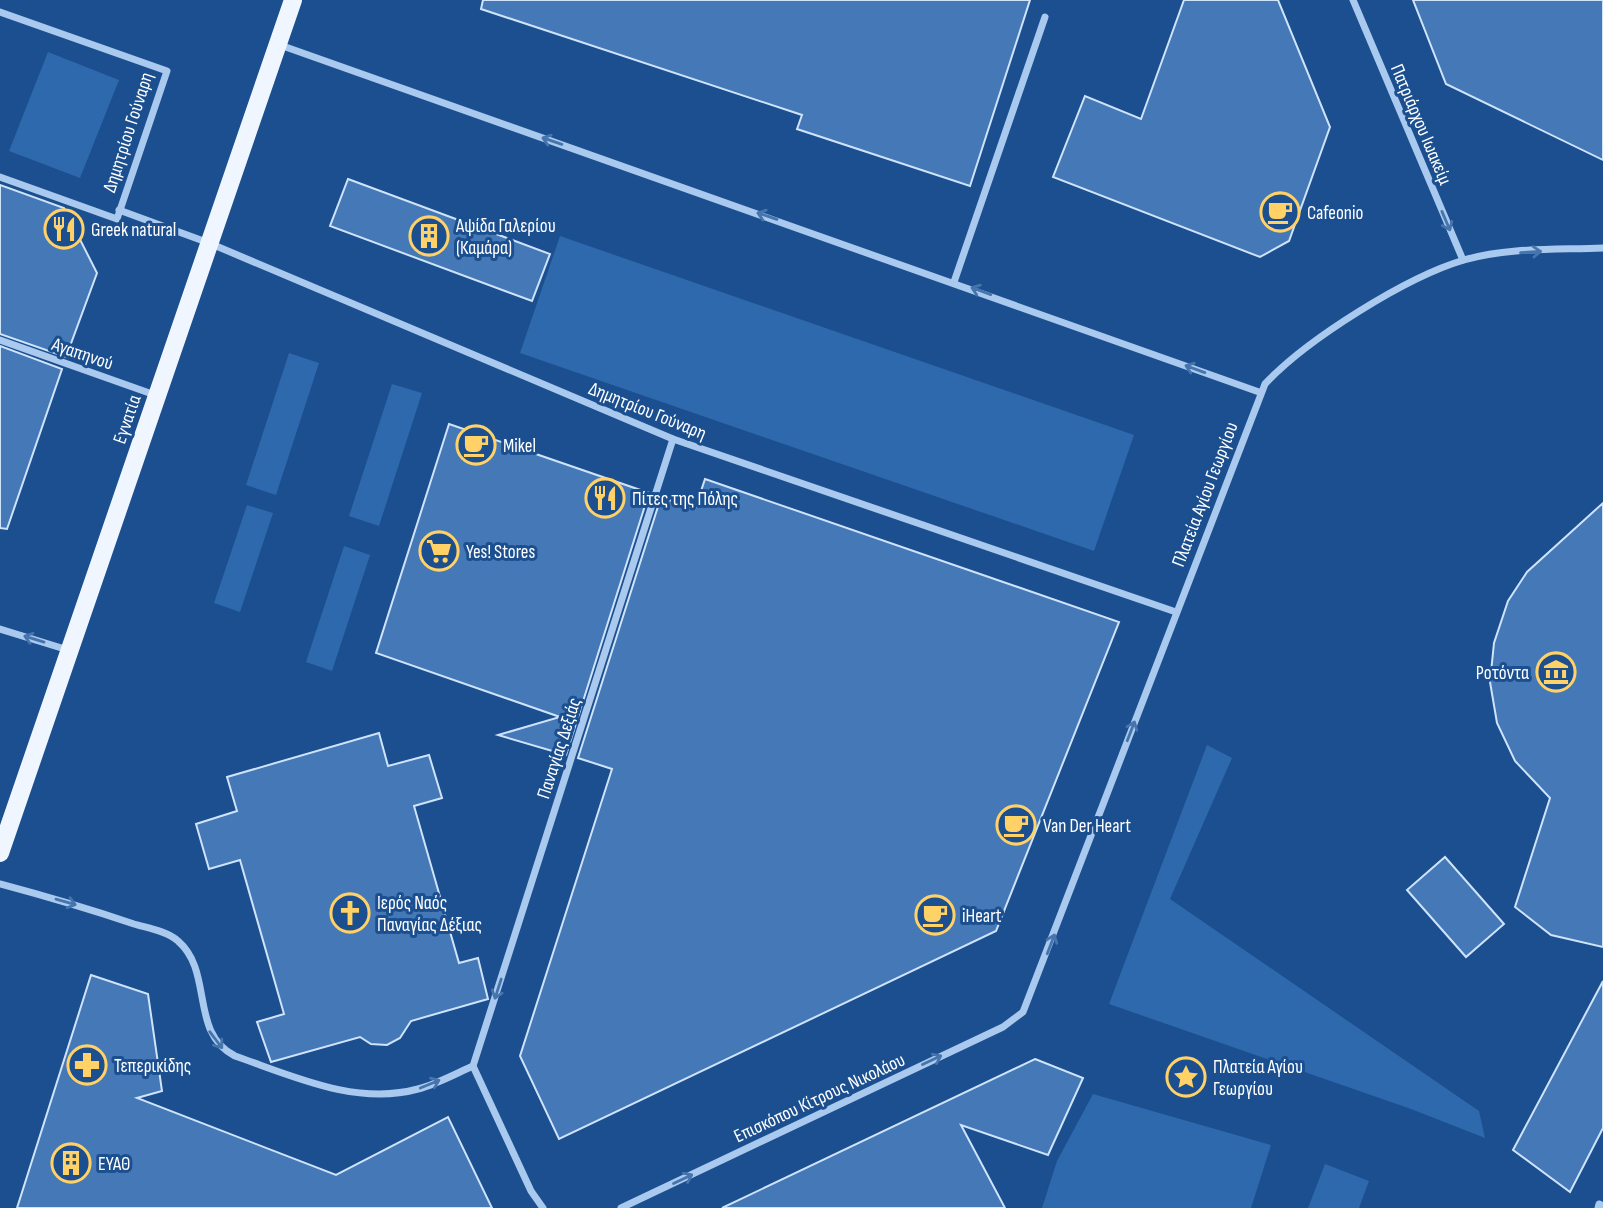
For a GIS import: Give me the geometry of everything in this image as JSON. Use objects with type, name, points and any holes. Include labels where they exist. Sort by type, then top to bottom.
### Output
[{"type":"main road","name":"Εγνατία","points":[[0,853],[293,0]]},
{"type":"street","name":"Πατριάρχου Ιωακείμ","points":[[1353,0],[1463,260]]},
{"type":"street","name":"Δημητρίου Γούναρη","points":[[0,12],[167,71],[117,219],[0,177]]},
{"type":"street","points":[[954,282],[1045,17]]},
{"type":"street","points":[[278,44],[1259,392]]},
{"type":"street","name":"Δημητρίου Γούναρη","points":[[119,210],[209,243],[673,439],[1176,612]]},
{"type":"street","name":"Πλατεία Αγίου Γεωργίου","points":[[1027,1007],[1259,392],[1288,362],[1336,328],[1391,294],[1463,260],[1500,253],[1603,248]]},
{"type":"street","name":"Αγαπηνού","points":[[0,340],[156,395]]},
{"type":"street","name":"Παναγίας Δεξιάς","points":[[473,1066],[673,439]]},
{"type":"street","points":[[0,629],[68,650]]},
{"type":"street","points":[[0,884],[78,905],[177,939],[196,968],[208,1029],[225,1051],[235,1056],[316,1084],[375,1094],[420,1089],[473,1066],[524,1177],[543,1208]]},
{"type":"street","name":"Επισκόπου Κίτρους Νικολάου","points":[[621,1208],[1003,1027],[1027,1007]]},
{"type":"street","points":[[1598,1208],[1599,1204],[1603,1206]]},
{"type":"shaded area","points":[[48,52],[119,80],[80,178],[9,151]]},
{"type":"shaded area","points":[[560,236],[1134,435],[1094,551],[520,353]]},
{"type":"shaded area","points":[[289,353],[319,363],[276,495],[246,485]]},
{"type":"shaded area","points":[[392,384],[422,393],[379,526],[349,516]]},
{"type":"shaded area","points":[[247,505],[273,513],[240,612],[214,603]]},
{"type":"shaded area","points":[[344,546],[370,555],[332,671],[306,662]]},
{"type":"shaded area","points":[[1207,745],[1232,758],[1170,899],[1479,1111],[1485,1138],[1411,1109],[1109,1004]]},
{"type":"shaded area","points":[[1093,1094],[1271,1145],[1251,1208],[1042,1208],[1057,1161]]},
{"type":"shaded area","points":[[1325,1164],[1369,1181],[1359,1208],[1308,1208]]},
{"type":"building","points":[[483,0],[1030,0],[970,186],[797,129],[802,115],[481,9]]},
{"type":"building","points":[[1184,0],[1278,0],[1330,127],[1289,241],[1260,257],[1053,177],[1085,96],[1141,119]]},
{"type":"building","points":[[1413,0],[1603,0],[1603,160],[1446,84]]},
{"type":"building","name":"Αψίδα Γαλερίου (Καμάρα)","points":[[348,179],[550,254],[532,301],[330,226]]},
{"type":"building","points":[[0,185],[64,208],[97,273],[66,357],[0,334]]},
{"type":"building","points":[[0,346],[62,369],[7,529],[0,528]]},
{"type":"building","points":[[449,424],[649,493],[566,755],[498,735],[560,717],[376,653]]},
{"type":"building","points":[[705,479],[1119,622],[996,931],[559,1139],[520,1056],[612,769],[578,758],[661,497],[695,509]]},
{"type":"building","name":"Ροτόντα","points":[[1603,503],[1603,947],[1551,935],[1515,907],[1550,798],[1515,761],[1497,723],[1490,682],[1494,643],[1508,601],[1527,572]]},
{"type":"building","name":"Ιερός Ναός Παναγίας Δέξιας","points":[[379,733],[388,766],[429,755],[442,798],[414,806],[459,963],[478,958],[488,999],[411,1021],[400,1038],[387,1045],[371,1044],[360,1037],[271,1062],[257,1022],[284,1014],[240,860],[209,869],[196,824],[237,811],[227,777]]},
{"type":"building","points":[[1445,857],[1504,924],[1466,957],[1407,890]]},
{"type":"building","points":[[91,975],[148,994],[162,1091],[137,1098],[336,1175],[448,1117],[492,1208],[17,1208]]},
{"type":"building","points":[[1603,981],[1603,1128],[1570,1192],[1513,1150]]},
{"type":"building","points":[[1035,1059],[1083,1078],[1048,1155],[961,1125],[1005,1208],[722,1208]]},
{"type":"place","name":"Cafeonio","points":[[1280,212]]},
{"type":"place","name":"Greek natural","points":[[64,229]]},
{"type":"place","name":"Αψίδα Γαλερίου (Καμάρα)","points":[[429,236]]},
{"type":"place","name":"Mikel","points":[[476,445]]},
{"type":"place","name":"Πίτες της Πόλης","points":[[605,498]]},
{"type":"place","name":"Yes! Stores","points":[[439,551]]},
{"type":"place","name":"Ροτόντα","points":[[1556,672]]},
{"type":"place","name":"Van Der Heart","points":[[1016,825]]},
{"type":"place","name":"Ιερός Ναός Παναγίας Δέξιας","points":[[350,913]]},
{"type":"place","name":"iHeart","points":[[935,915]]},
{"type":"place","name":"Τεπερικίδης","points":[[87,1065]]},
{"type":"place","name":"Πλατεία Αγίου Γεωργίου","points":[[1186,1077]]},
{"type":"place","name":"ΕΥΑΘ","points":[[71,1163]]}]
